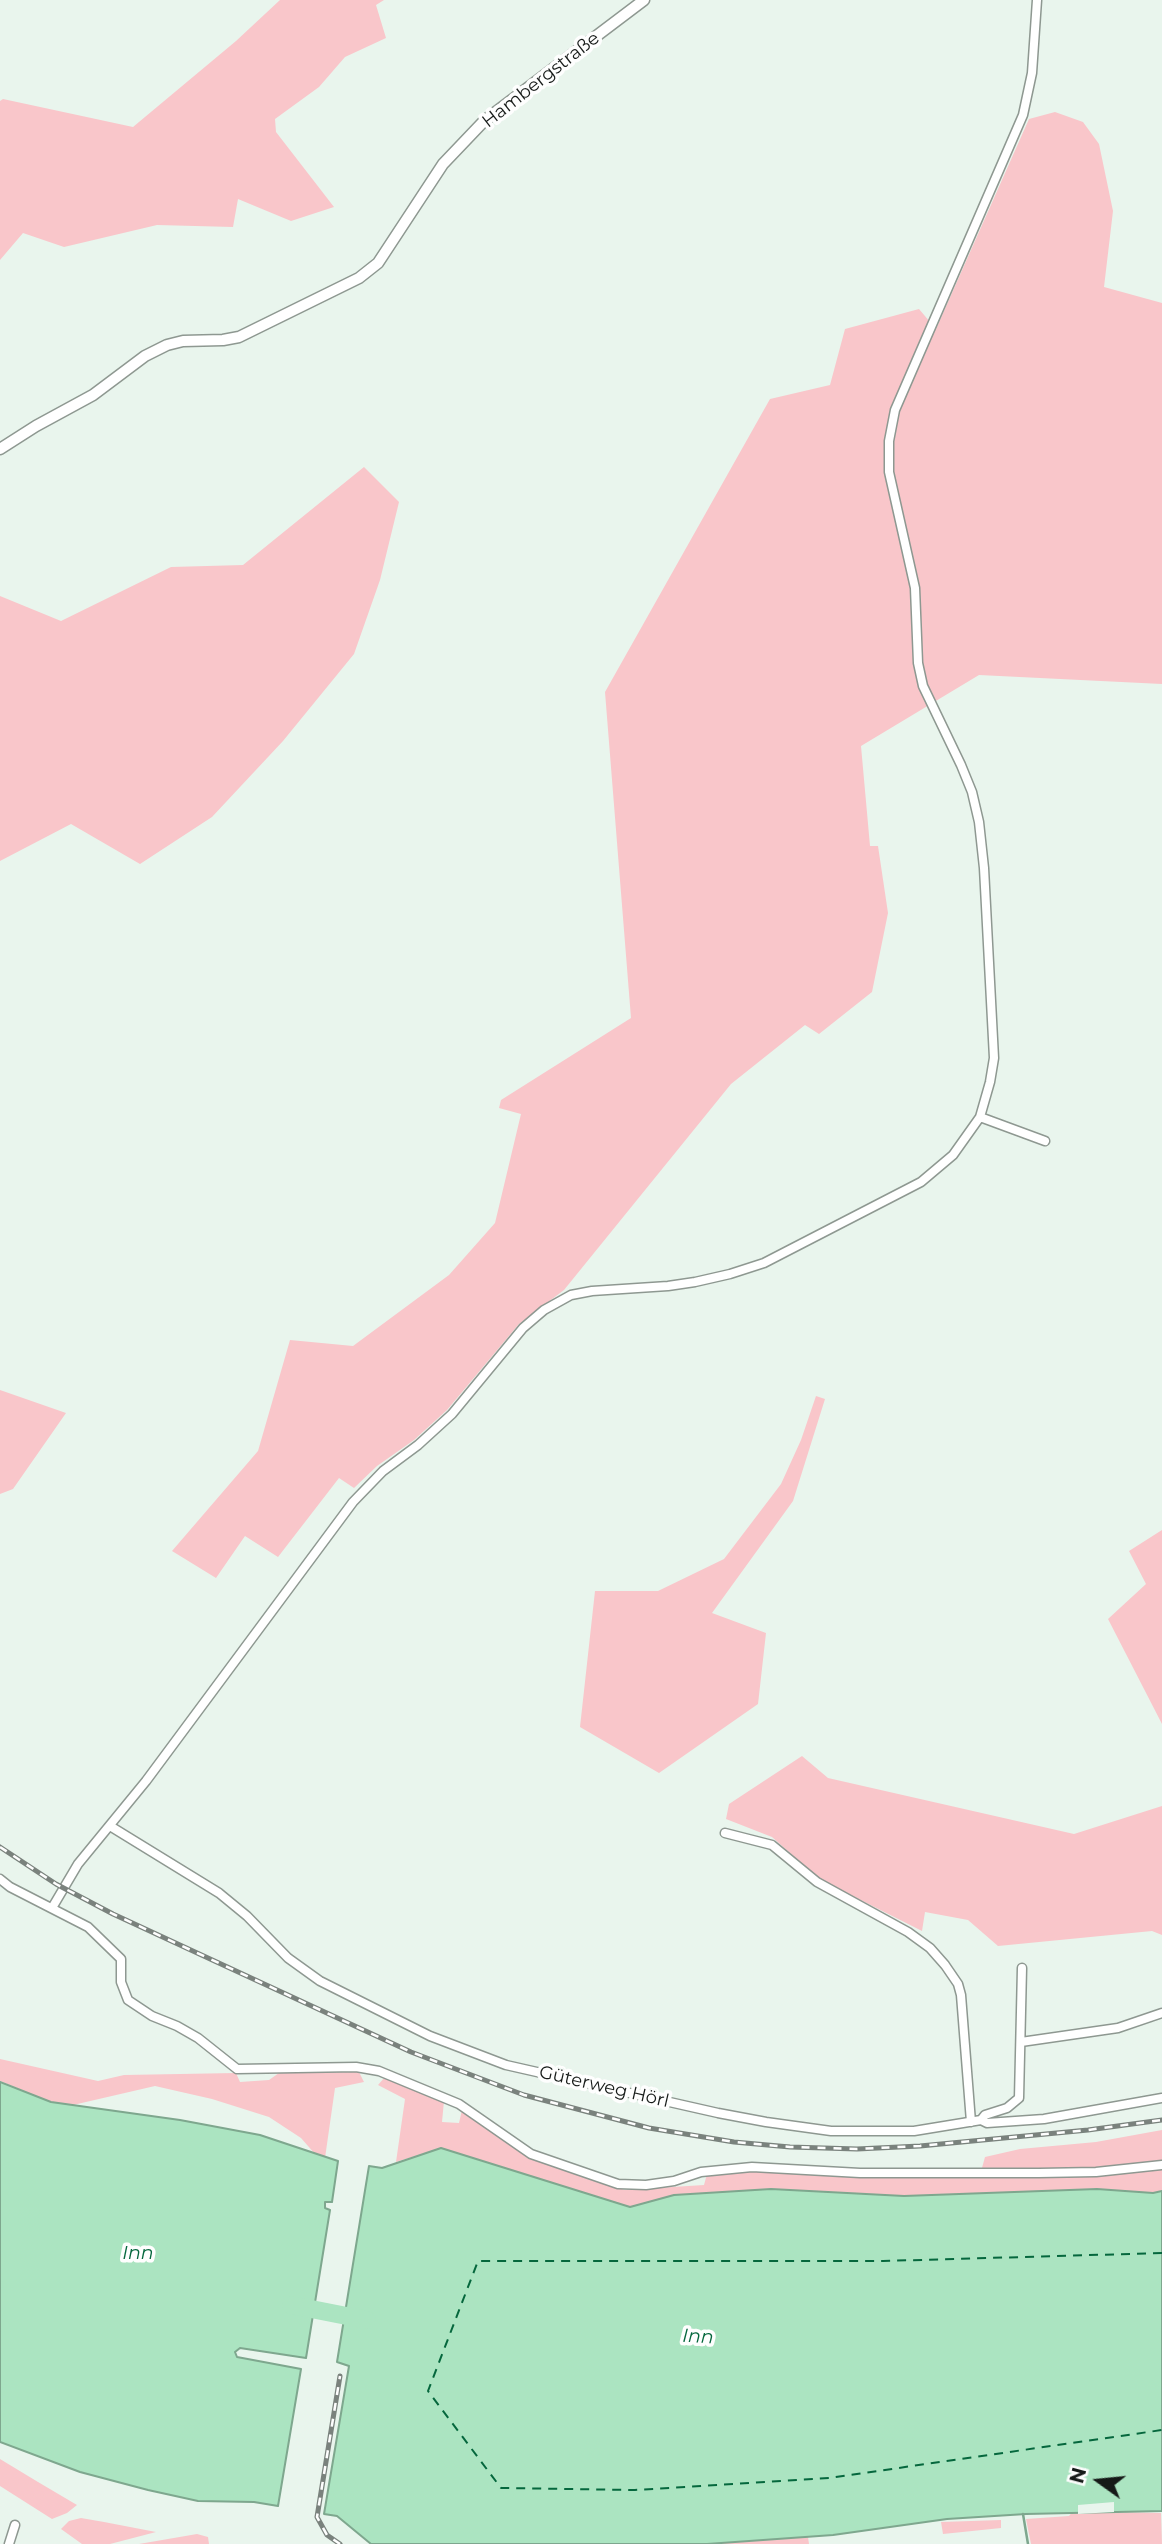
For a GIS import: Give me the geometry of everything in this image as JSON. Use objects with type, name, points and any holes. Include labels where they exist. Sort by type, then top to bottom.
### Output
[{"type":"street","name":"Hambergstraße","points":[[0,449],[93,395],[145,356],[167,345],[183,341],[239,337],[359,278],[378,263],[443,164],[478,128],[644,0]]},
{"type":"street","points":[[52,1908],[78,1864],[146,1782],[353,1502],[383,1471],[418,1445],[452,1414],[523,1328],[544,1310],[571,1295],[695,1282],[764,1263],[921,1182],[953,1155],[980,1117],[994,1058],[980,833],[972,792],[923,686],[918,663],[915,588],[889,472],[889,441],[895,410],[1023,115],[1032,73],[1037,0]]},
{"type":"street","points":[[980,1117],[1045,1141]]},
{"type":"street","name":"Güterweg Hörl","points":[[110,1826],[219,1894],[247,1916],[289,1958],[320,1981],[430,2036],[477,2055],[624,2093],[792,2126],[831,2131],[914,2131],[981,2120],[987,2123],[1044,2119],[1162,2098]]},
{"type":"street","points":[[725,1833],[772,1845],[817,1882],[908,1932],[930,1948],[945,1965],[958,1984],[961,1995],[971,2122]]},
{"type":"street","points":[[0,1878],[10,1886],[88,1927],[117,1952],[122,1965],[121,1982],[128,2000],[152,2016],[198,2038],[237,2069],[356,2067],[379,2071],[459,2104],[531,2154],[618,2184],[646,2185],[674,2181],[701,2172],[752,2167],[860,2173],[1039,2173],[1096,2172],[1162,2165]]},
{"type":"street","points":[[981,2120],[985,2115],[1007,2108],[1019,2098],[1023,1968]]},
{"type":"street","points":[[1021,2042],[1118,2028],[1162,2013]]},
{"type":"street","points":[[9,2544],[15,2525]]},
{"type":"shaded area","points":[[280,0],[384,0],[376,5],[386,38],[345,57],[319,87],[275,119],[276,132],[334,207],[291,221],[238,199],[233,227],[157,225],[64,247],[23,233],[0,260],[0,101],[3,99],[133,127],[236,41]]},
{"type":"shaded area","points":[[1055,112],[1083,122],[1099,144],[1113,211],[1104,287],[1162,303],[1162,684],[979,675],[861,746],[870,846],[878,846],[888,913],[872,992],[819,1034],[805,1025],[731,1084],[564,1290],[519,1324],[447,1410],[414,1440],[377,1466],[354,1488],[339,1478],[278,1557],[245,1536],[216,1578],[172,1551],[258,1451],[290,1340],[353,1346],[449,1275],[495,1223],[521,1114],[499,1108],[501,1100],[631,1018],[605,692],[770,399],[830,385],[845,329],[919,309],[936,329],[1029,119]]},
{"type":"shaded area","points":[[364,467],[399,502],[380,580],[354,654],[283,741],[212,817],[140,864],[71,824],[0,861],[0,596],[61,621],[171,567],[243,565]]},
{"type":"shaded area","points":[[0,1390],[66,1413],[13,1489],[0,1494]]},
{"type":"shaded area","points":[[816,1396],[825,1399],[793,1501],[712,1613],[766,1633],[758,1704],[659,1773],[580,1727],[595,1591],[658,1591],[724,1559],[781,1484],[801,1440]]},
{"type":"shaded area","points":[[1162,1530],[1162,1724],[1108,1619],[1146,1584],[1129,1551]]},
{"type":"shaded area","points":[[802,1756],[828,1778],[1074,1834],[1162,1806],[1162,1935],[1152,1931],[998,1946],[968,1920],[925,1912],[922,1931],[819,1879],[772,1837],[726,1819],[729,1804]]},
{"type":"shaded area","points":[[0,2059],[98,2081],[124,2075],[236,2073],[240,2082],[269,2080],[279,2073],[359,2072],[364,2082],[335,2088],[325,2158],[315,2154],[301,2138],[269,2117],[212,2099],[155,2086],[73,2105],[51,2102],[0,2081]]},
{"type":"shaded area","points":[[385,2077],[444,2101],[442,2122],[459,2123],[462,2110],[534,2160],[625,2190],[704,2185],[707,2174],[747,2170],[980,2175],[985,2157],[1020,2149],[1096,2142],[1162,2130],[1162,2191],[1153,2193],[1097,2189],[904,2196],[771,2189],[674,2195],[630,2207],[441,2148],[396,2162],[405,2099],[378,2085]]},
{"type":"shaded area","points":[[0,2459],[77,2505],[52,2519],[0,2486]]},
{"type":"shaded area","points":[[1078,2505],[1115,2512],[1161,2513],[1162,2544],[1031,2544],[1026,2519],[1069,2516]]},
{"type":"shaded area","points":[[81,2518],[156,2532],[110,2544],[82,2544],[61,2529],[69,2521]]},
{"type":"shaded area","points":[[1001,2520],[1001,2528],[943,2534],[941,2522]]},
{"type":"shaded area","points":[[197,2534],[208,2537],[209,2544],[139,2544]]},
{"type":"shaded area","points":[[808,2537],[809,2544],[707,2544]]},
{"type":"water","name":"Inn","points":[[0,2082],[51,2102],[180,2120],[260,2135],[338,2161],[332,2202],[325,2202],[325,2208],[330,2210],[306,2358],[240,2348],[235,2352],[237,2357],[301,2369],[278,2506],[254,2502],[198,2501],[148,2490],[80,2472],[0,2442]]},
{"type":"water","points":[[441,2148],[630,2207],[674,2195],[771,2189],[904,2196],[1097,2189],[1153,2193],[1162,2191],[1162,2511],[947,2519],[833,2535],[707,2544],[371,2544],[337,2516],[324,2514],[349,2366],[337,2362],[369,2166],[382,2168]]},
{"type":"pier","points":[[1114,2502],[1114,2512],[1078,2514],[1078,2505]]},
{"type":"waterway","name":"Inn","points":[[291,2305],[367,2320]]},
{"type":"waterway","points":[[1023,2514],[1028,2544]]},
{"type":"ferry route","points":[[1162,2253],[883,2261],[478,2261],[428,2391],[501,2488],[635,2490],[829,2478],[1162,2430]]},
{"type":"railway","points":[[0,1847],[56,1884],[113,1914],[411,2052],[524,2095],[649,2128],[734,2142],[857,2149],[920,2146],[1162,2120]]},
{"type":"railway","points":[[340,2376],[317,2517],[327,2535],[340,2544]]}]
